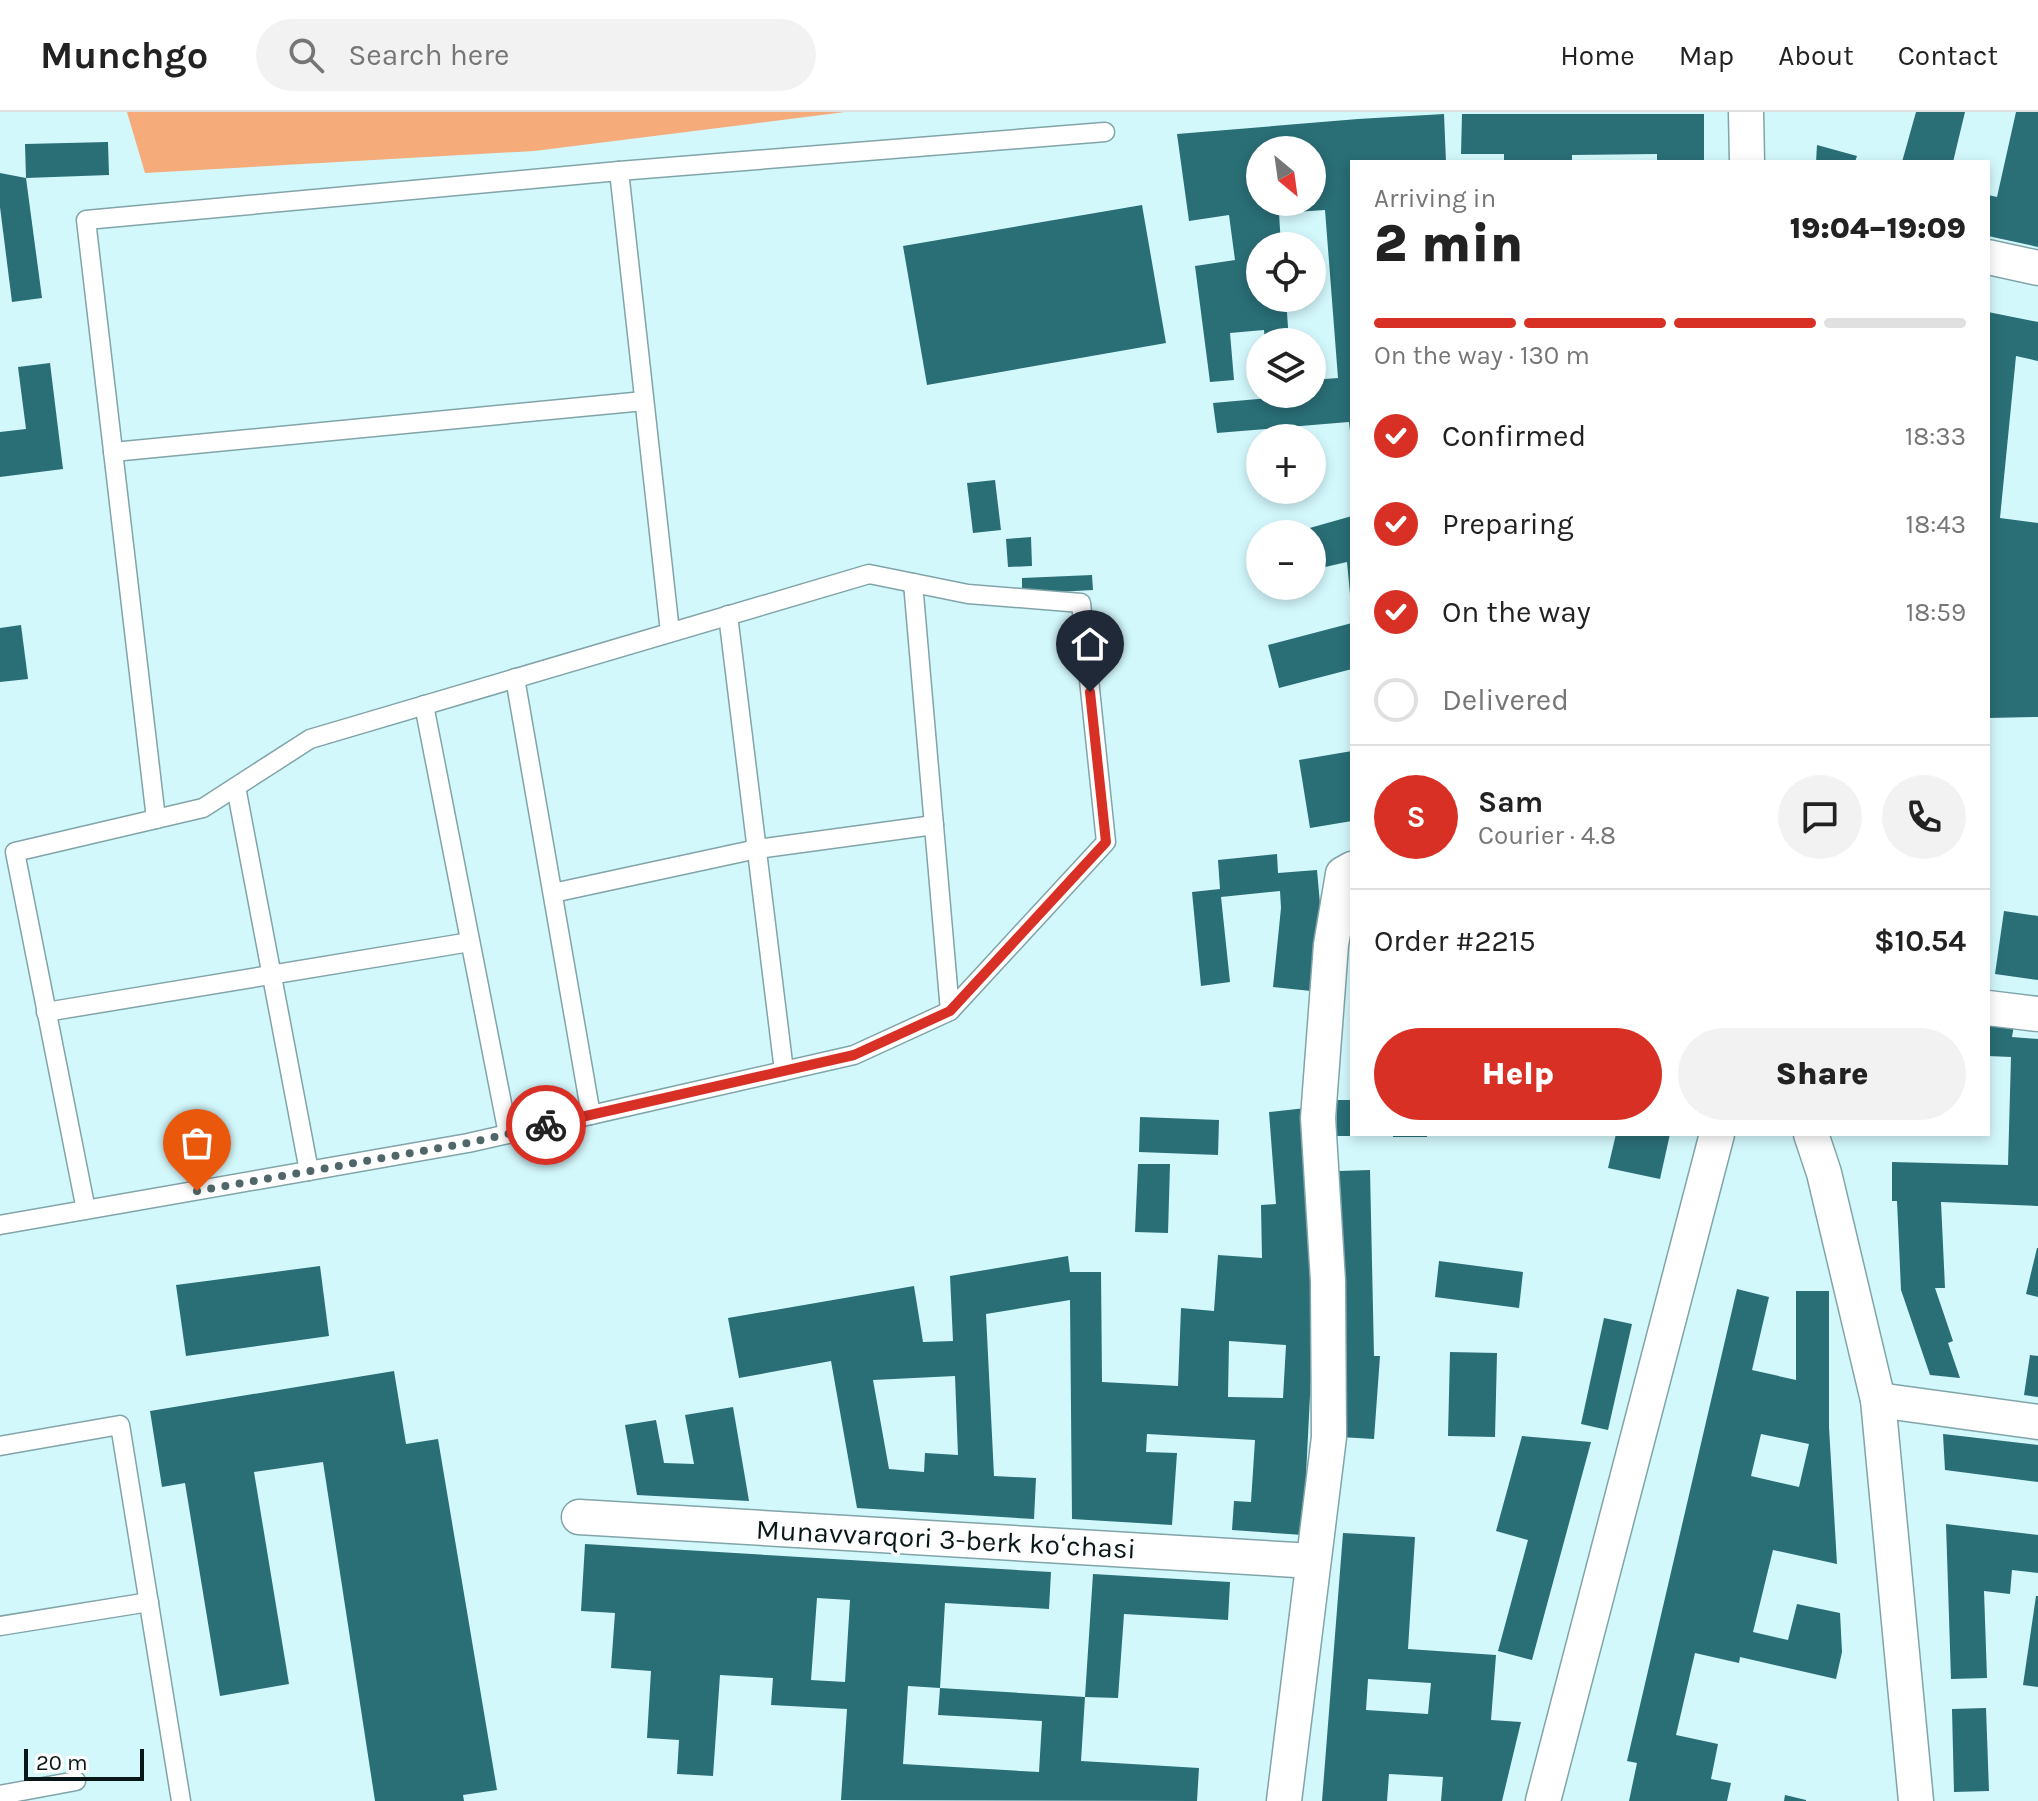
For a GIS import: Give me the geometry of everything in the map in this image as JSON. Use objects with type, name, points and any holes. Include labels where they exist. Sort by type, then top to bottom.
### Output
[{"type":"street","points":[[1746,112],[1747,160]]},
{"type":"street","points":[[1990,257],[2038,268]]},
{"type":"street","points":[[1284,1801],[1329,1437],[1328,1281],[1318,1118],[1331,945],[1343,874],[1350,870]]},
{"type":"street","points":[[1990,1008],[2038,1014]]},
{"type":"street","points":[[1543,1801],[1716,1136]]},
{"type":"street","points":[[1812,1136],[1824,1173],[1878,1400],[1916,1801]]},
{"type":"street","points":[[1878,1400],[2038,1422]]},
{"type":"street","name":"Munavvarqori 3-berk koʻchasi","points":[[579,1517],[1313,1561]]},
{"type":"lane","points":[[156,819],[86,220],[619,171],[1105,132]]},
{"type":"lane","points":[[619,171],[670,632]]},
{"type":"lane","points":[[113,452],[644,401]]},
{"type":"lane","points":[[0,1225],[86,1210],[309,1171],[468,1143],[508,1134],[854,1055],[950,1011],[1106,842],[1081,603],[968,594],[869,574],[310,739],[203,808],[15,852],[86,1210]]},
{"type":"lane","points":[[913,583],[950,1011]]},
{"type":"lane","points":[[728,615],[784,1071]]},
{"type":"lane","points":[[515,678],[591,1115]]},
{"type":"lane","points":[[424,705],[508,1134]]},
{"type":"lane","points":[[236,787],[309,1171]]},
{"type":"lane","points":[[553,893],[757,849],[934,825]]},
{"type":"lane","points":[[46,1012],[470,942]]},
{"type":"lane","points":[[0,1446],[120,1425],[181,1801]]},
{"type":"lane","points":[[0,1626],[149,1602]]},
{"type":"lane","points":[[0,1795],[76,1781]]},
{"type":"shaded area","points":[[127,112],[845,112],[534,151],[145,173]]},
{"type":"building","points":[[1916,112],[1965,112],[1953,160],[1903,160]]},
{"type":"building","points":[[2016,112],[2038,112],[2038,247],[1990,236],[1990,195],[1997,197]]},
{"type":"building","points":[[1444,114],[1446,160],[1350,160],[1350,431],[1349,422],[1246,424],[1246,431],[1217,433],[1213,403],[1246,400],[1246,408],[1326,408],[1326,379],[1338,378],[1325,216],[1326,136],[1246,136],[1246,216],[1279,216],[1280,232],[1246,232],[1246,312],[1287,312],[1288,328],[1246,328],[1246,332],[1230,333],[1234,380],[1210,382],[1195,266],[1235,260],[1229,215],[1189,221],[1177,134]]},
{"type":"building","points":[[1462,114],[1704,114],[1704,160],[1657,160],[1657,154],[1572,155],[1572,160],[1504,160],[1504,154],[1461,154]]},
{"type":"building","points":[[108,142],[109,175],[26,178],[25,144]]},
{"type":"building","points":[[1817,145],[1857,156],[1856,160],[1816,160]]},
{"type":"building","points":[[0,173],[26,178],[42,298],[12,302],[0,207]]},
{"type":"building","points":[[1142,205],[1166,343],[927,385],[903,246]]},
{"type":"building","points":[[1990,312],[2038,322],[2038,361],[2016,356],[2000,518],[2038,523],[2038,717],[1990,718]]},
{"type":"building","points":[[50,363],[63,469],[0,477],[0,432],[26,429],[18,367]]},
{"type":"building","points":[[995,480],[1001,530],[973,533],[967,483]]},
{"type":"building","points":[[1350,517],[1350,594],[1347,562],[1326,567],[1326,523]]},
{"type":"building","points":[[1031,537],[1032,566],[1008,567],[1006,539]]},
{"type":"building","points":[[1092,575],[1093,590],[1022,594],[1022,578]]},
{"type":"building","points":[[1350,624],[1350,670],[1279,688],[1268,645]]},
{"type":"building","points":[[21,625],[28,679],[0,682],[0,628]]},
{"type":"building","points":[[1350,751],[1350,821],[1310,828],[1299,760]]},
{"type":"building","points":[[1277,854],[1278,873],[1317,870],[1320,904],[1311,991],[1273,987],[1280,891],[1221,897],[1230,982],[1201,986],[1192,892],[1220,889],[1218,860]]},
{"type":"building","points":[[2004,911],[2038,916],[2038,980],[1995,974]]},
{"type":"building","points":[[1990,1023],[2014,1025],[2012,1037],[2038,1039],[2038,1206],[1941,1202],[1945,1288],[1935,1288],[1953,1341],[1948,1343],[1960,1378],[1930,1375],[1901,1290],[1897,1201],[1892,1201],[1892,1162],[2008,1165],[2011,1057],[1990,1056]]},
{"type":"building","points":[[1337,1100],[1350,1100],[1350,1136],[1336,1136]]},
{"type":"building","points":[[1306,1108],[1314,1316],[1303,1535],[1232,1530],[1234,1501],[1251,1502],[1255,1440],[1147,1434],[1146,1452],[1177,1453],[1172,1525],[1072,1519],[1070,1300],[986,1314],[994,1476],[1036,1478],[1034,1519],[857,1508],[831,1361],[739,1378],[728,1318],[914,1286],[923,1342],[953,1341],[950,1276],[1068,1256],[1070,1272],[1101,1272],[1102,1382],[1178,1386],[1181,1308],[1214,1311],[1218,1255],[1262,1258],[1261,1205],[1276,1204],[1269,1112]],"holes":[[[1229,1341],[1286,1345],[1283,1398],[1228,1397]],[[955,1376],[958,1455],[925,1453],[924,1472],[889,1469],[873,1380]]]},
{"type":"building","points":[[1140,1117],[1219,1120],[1218,1155],[1139,1152]]},
{"type":"building","points":[[1616,1136],[1670,1136],[1660,1179],[1608,1168]]},
{"type":"building","points":[[1138,1164],[1170,1164],[1168,1233],[1135,1232]]},
{"type":"building","points":[[1370,1170],[1374,1356],[1380,1356],[1374,1439],[1340,1437],[1346,1356],[1346,1297],[1341,1297],[1339,1171]]},
{"type":"building","points":[[2038,1248],[2038,1297],[2026,1294]]},
{"type":"building","points":[[1439,1261],[1523,1272],[1519,1308],[1435,1297]]},
{"type":"building","points":[[320,1266],[329,1336],[186,1356],[176,1285]]},
{"type":"building","points":[[1737,1289],[1769,1297],[1752,1370],[1796,1380],[1796,1291],[1829,1291],[1829,1427],[1837,1564],[1773,1550],[1753,1632],[1788,1640],[1797,1604],[1840,1613],[1842,1652],[1836,1679],[1740,1657],[1739,1663],[1695,1653],[1676,1735],[1718,1744],[1711,1779],[1731,1783],[1727,1801],[1629,1801],[1637,1763],[1627,1761]],"holes":[[[1761,1434],[1809,1444],[1799,1487],[1751,1476]]]},
{"type":"building","points":[[1604,1318],[1632,1324],[1608,1430],[1581,1424]]},
{"type":"building","points":[[1450,1352],[1497,1353],[1495,1437],[1448,1436]]},
{"type":"building","points":[[2030,1355],[2038,1356],[2038,1397],[2024,1395]]},
{"type":"building","points":[[394,1371],[406,1444],[438,1439],[497,1790],[463,1795],[464,1801],[375,1801],[323,1462],[254,1472],[289,1684],[220,1696],[185,1483],[162,1487],[150,1411]]},
{"type":"building","points":[[733,1407],[749,1501],[637,1495],[625,1425],[656,1420],[664,1463],[694,1464],[685,1415]]},
{"type":"building","points":[[1943,1434],[2038,1445],[2038,1482],[1945,1470]]},
{"type":"building","points":[[1522,1436],[1591,1442],[1532,1660],[1498,1651],[1528,1540],[1496,1531]]},
{"type":"building","points":[[1946,1524],[2038,1535],[2038,1573],[2012,1570],[2010,1594],[1984,1591],[1987,1678],[1951,1679]]},
{"type":"building","points":[[1343,1533],[1415,1537],[1408,1649],[1496,1655],[1491,1720],[1521,1722],[1502,1801],[1441,1801],[1443,1777],[1389,1774],[1387,1801],[1322,1801]],"holes":[[[1368,1679],[1431,1683],[1428,1714],[1366,1710]]]},
{"type":"building","points":[[585,1544],[1051,1572],[1049,1609],[945,1603],[940,1688],[1085,1697],[1081,1761],[1199,1768],[1197,1801],[841,1800],[847,1709],[771,1705],[773,1678],[720,1675],[713,1776],[677,1774],[679,1740],[647,1738],[651,1671],[611,1668],[615,1613],[581,1611]],"holes":[[[817,1598],[850,1600],[845,1682],[811,1680]],[[908,1686],[940,1688],[938,1715],[1042,1721],[1039,1772],[903,1764]]]},
{"type":"building","points":[[1093,1574],[1230,1582],[1228,1620],[1124,1614],[1118,1698],[1085,1697]]},
{"type":"building","points":[[2038,1596],[2038,1687],[2023,1685]]},
{"type":"building","points":[[1986,1708],[1989,1791],[1954,1792],[1952,1709]]},
{"type":"building","points":[[1785,1795],[1806,1800],[1806,1801],[1784,1801]]},
{"type":"way so far","points":[[197,1191],[468,1143],[546,1125]]},
{"type":"route","points":[[546,1125],[854,1055],[950,1011],[1106,842],[1090,692]]}]
